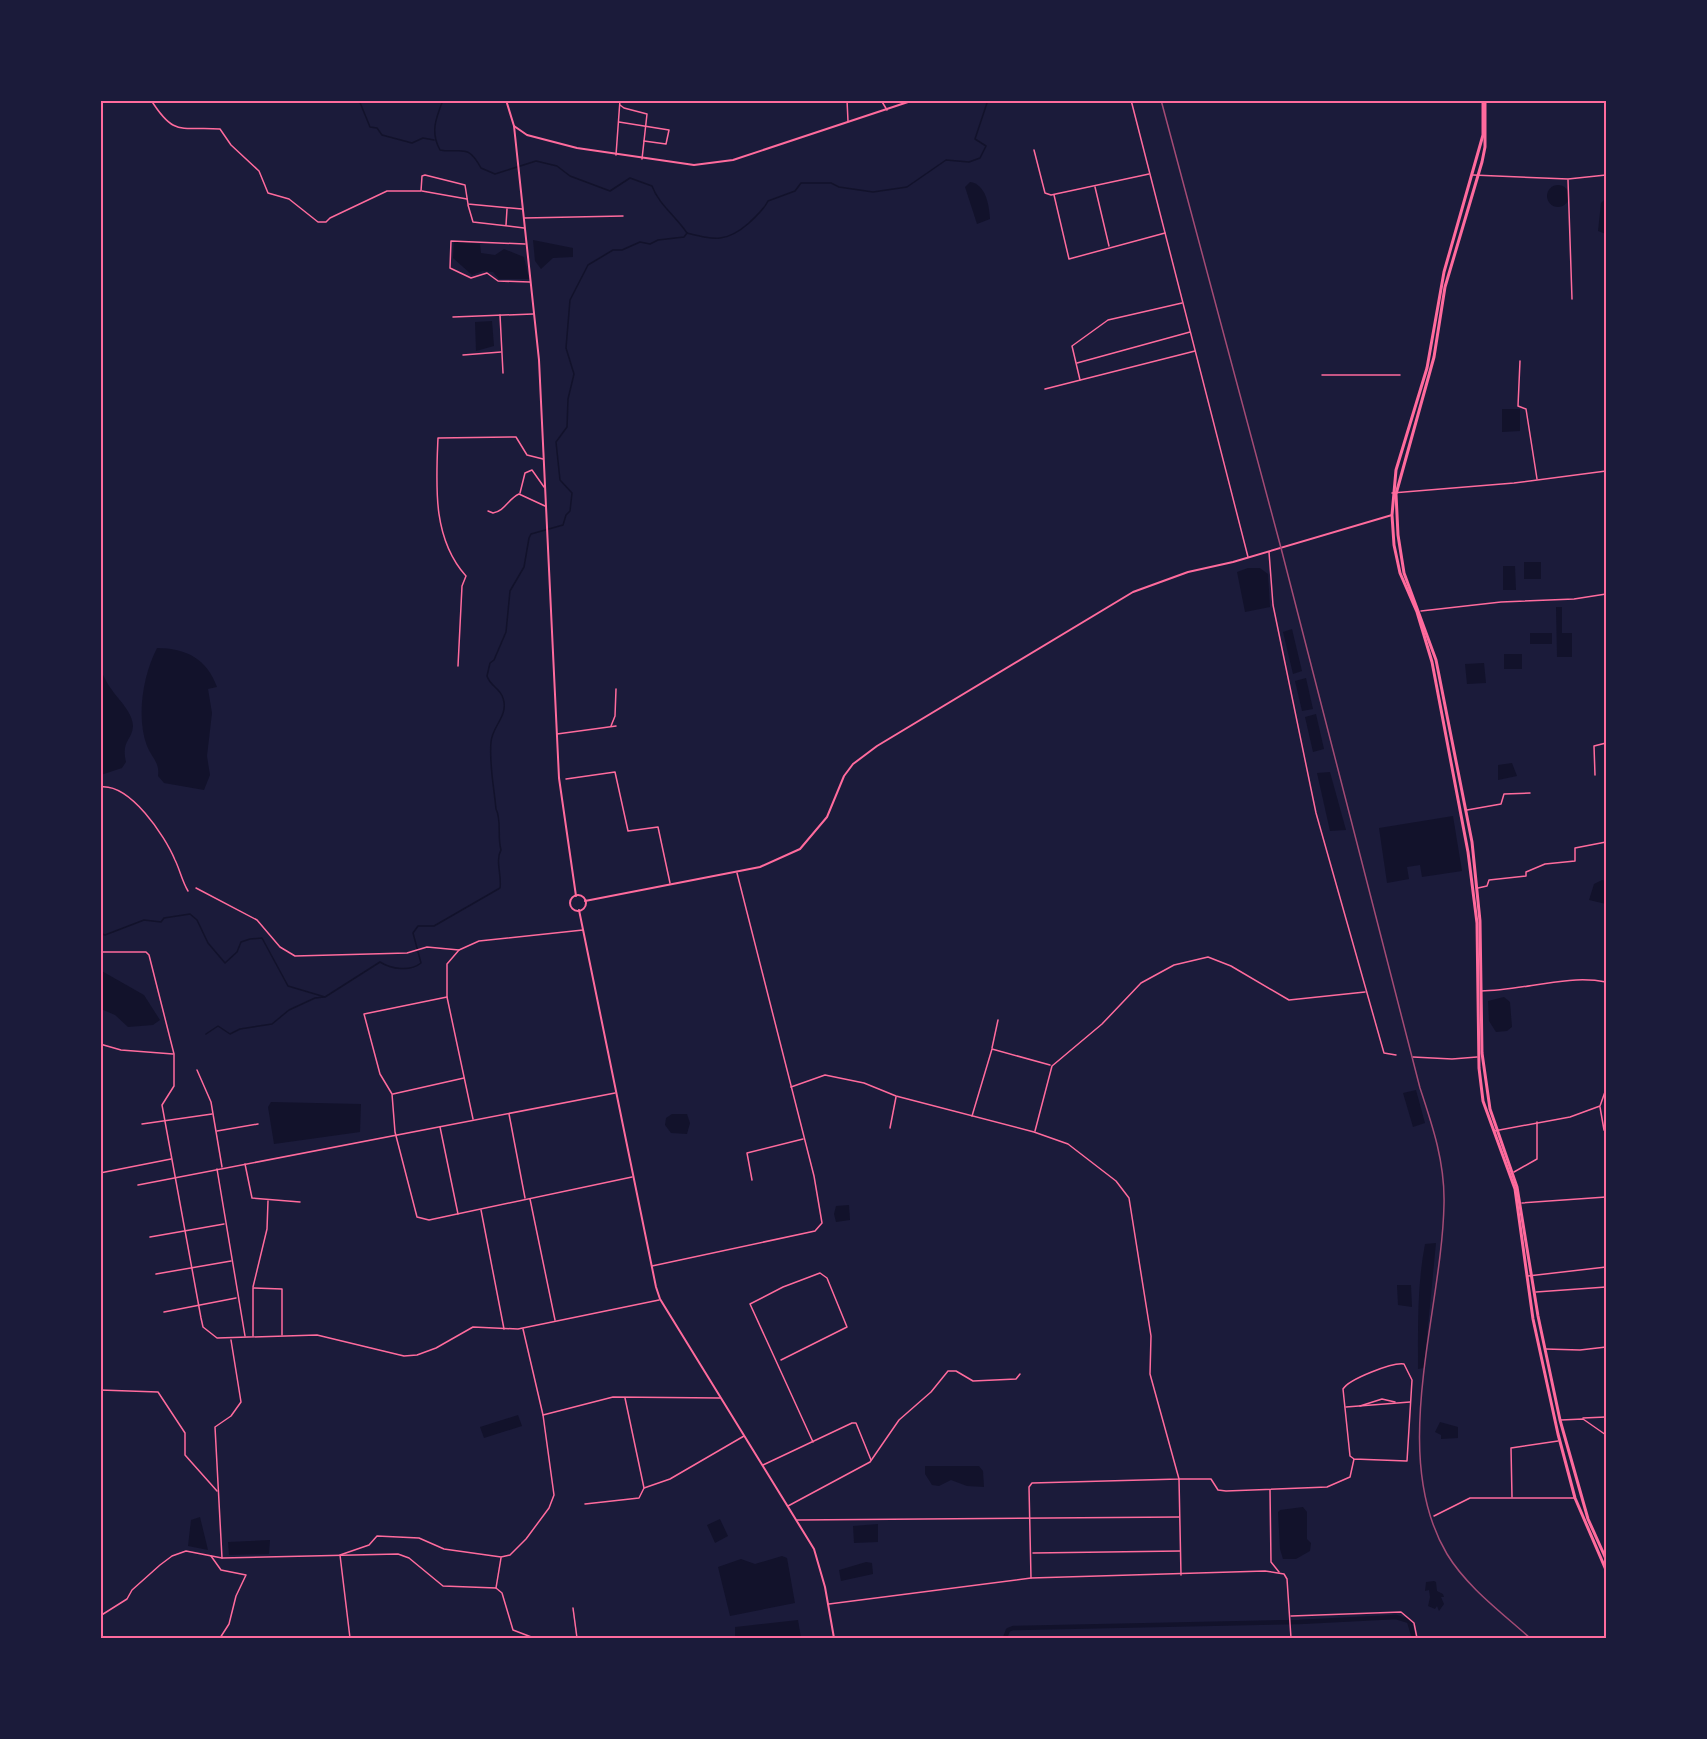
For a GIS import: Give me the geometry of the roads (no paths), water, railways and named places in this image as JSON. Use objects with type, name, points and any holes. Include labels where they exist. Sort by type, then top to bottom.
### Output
[{"type":"highway","points":[[1484,100],[1483,135],[1476,175],[1444,272],[1427,368],[1401,448],[1392,515],[1400,573],[1418,612],[1440,700],[1468,852],[1477,923],[1478,1057],[1483,1101],[1512,1173],[1533,1276],[1544,1349],[1560,1420],[1578,1489],[1606,1559]]},
{"type":"highway","points":[[1394,493],[1402,565],[1436,660],[1466,810],[1477,888],[1484,1074],[1495,1131]]},
{"type":"highway","points":[[1519,1203],[1539,1352],[1560,1441],[1575,1498],[1606,1570]]},
{"type":"street","points":[[104,100],[117,100]]},
{"type":"street","points":[[151,100],[160,115],[180,130],[220,129],[231,145],[259,171],[268,193],[289,199],[318,222],[326,222],[387,191],[421,191],[468,199]]},
{"type":"street","points":[[506,100],[514,126],[539,360],[559,778],[576,896]]},
{"type":"street","points":[[616,155],[620,100]]},
{"type":"street","points":[[847,100],[850,109],[848,122]]},
{"type":"street","points":[[881,100],[886,110]]},
{"type":"street","points":[[514,126],[527,135],[616,155],[694,165],[733,160],[914,100]]},
{"type":"street","points":[[1131,101],[1249,558]]},
{"type":"street","points":[[620,105],[647,114],[642,159]]},
{"type":"street","points":[[619,122],[669,130],[669,141],[666,144],[644,141]]},
{"type":"street","points":[[1034,150],[1045,193],[1054,195],[1150,174]]},
{"type":"street","points":[[421,191],[422,177],[425,175],[465,185],[473,222],[524,228]]},
{"type":"street","points":[[1476,175],[1568,179],[1606,175]]},
{"type":"street","points":[[1568,179],[1572,299]]},
{"type":"street","points":[[1095,186],[1109,247]]},
{"type":"street","points":[[1054,195],[1069,259],[1165,232]]},
{"type":"street","points":[[468,204],[522,209]]},
{"type":"street","points":[[506,226],[507,208]]},
{"type":"street","points":[[523,218],[622,216]]},
{"type":"street","points":[[525,245],[451,241],[450,268],[471,278],[487,273],[498,280],[530,282]]},
{"type":"street","points":[[1080,380],[1072,346],[1108,320],[1184,303]]},
{"type":"street","points":[[453,317],[534,314]]},
{"type":"street","points":[[500,315],[503,373]]},
{"type":"street","points":[[1077,363],[1191,332]]},
{"type":"street","points":[[1045,389],[1195,350]]},
{"type":"street","points":[[463,355],[502,352]]},
{"type":"street","points":[[1520,361],[1518,406],[1526,409],[1537,480]]},
{"type":"street","points":[[1322,375],[1400,375]]},
{"type":"street","points":[[458,666],[462,586],[466,576],[444,543],[438,511],[438,438],[516,437],[527,455],[544,460]]},
{"type":"street","points":[[519,494],[525,473],[532,470],[545,487]]},
{"type":"street","points":[[1394,493],[1537,480],[1606,471]]},
{"type":"street","points":[[488,510],[493,513],[501,512],[512,497],[519,494],[546,506]]},
{"type":"street","points":[[585,901],[760,867],[801,849],[827,817],[844,776],[853,764],[877,746],[1133,592],[1188,572],[1249,558],[1392,515]]},
{"type":"street","points":[[1269,552],[1273,605],[1316,813],[1384,1053],[1396,1055]]},
{"type":"street","points":[[1418,612],[1501,602],[1574,599],[1606,594]]},
{"type":"street","points":[[611,727],[615,716],[616,689]]},
{"type":"street","points":[[557,734],[616,726]]},
{"type":"street","points":[[1595,774],[1594,746],[1606,743]]},
{"type":"street","points":[[566,779],[615,772],[628,831],[658,827],[671,885]]},
{"type":"street","points":[[100,787],[121,790],[152,822],[167,843],[188,891]]},
{"type":"street","points":[[1466,810],[1501,804],[1504,794],[1530,793]]},
{"type":"street","points":[[1477,888],[1487,886],[1489,880],[1526,876],[1526,872],[1545,864],[1575,861],[1575,848],[1606,842]]},
{"type":"street","points":[[651,1266],[815,1231],[822,1223],[804,1138],[737,872]]},
{"type":"street","points":[[196,888],[257,920],[280,947],[295,956],[407,953],[427,947],[459,950]]},
{"type":"street","points":[[576,896],[582,897],[585,901],[584,907],[579,910],[570,905],[571,899],[576,896]]},
{"type":"street","points":[[579,910],[651,1266],[660,1299],[814,1549],[834,1638]]},
{"type":"street","points":[[473,1120],[447,997],[447,964],[459,950],[479,941],[583,930]]},
{"type":"street","points":[[100,952],[146,952],[149,955],[174,1054],[174,1086],[162,1105],[203,1327],[210,1334],[231,1339],[317,1335],[404,1356],[417,1355],[436,1348],[473,1327],[523,1328],[660,1299]]},
{"type":"street","points":[[1034,1132],[1052,1066],[1102,1024],[1141,983],[1187,961],[1208,957],[1231,966],[1288,1000],[1366,992]]},
{"type":"street","points":[[1480,991],[1511,990],[1590,979],[1606,982]]},
{"type":"street","points":[[447,997],[364,1014],[380,1074],[393,1094],[396,1134],[417,1217],[429,1220],[633,1176]]},
{"type":"street","points":[[972,1117],[998,1020]]},
{"type":"street","points":[[100,1044],[121,1050],[174,1054]]},
{"type":"street","points":[[992,1049],[1052,1066]]},
{"type":"street","points":[[1413,1056],[1452,1059],[1478,1057]]},
{"type":"street","points":[[197,1070],[211,1102],[222,1167]]},
{"type":"street","points":[[791,1087],[825,1075],[864,1083],[896,1096],[1034,1132],[1068,1144],[1116,1181],[1129,1198],[1147,1307],[1150,1374],[1179,1479],[1180,1575]]},
{"type":"street","points":[[393,1094],[465,1078]]},
{"type":"street","points":[[1606,1089],[1600,1106],[1604,1130],[1606,1130]]},
{"type":"street","points":[[138,1185],[616,1092]]},
{"type":"street","points":[[890,1128],[896,1096]]},
{"type":"street","points":[[1495,1131],[1570,1117],[1600,1106]]},
{"type":"street","points":[[509,1113],[525,1199]]},
{"type":"street","points":[[142,1124],[213,1114]]},
{"type":"street","points":[[1512,1173],[1537,1159],[1538,1122]]},
{"type":"street","points":[[216,1131],[258,1124]]},
{"type":"street","points":[[440,1126],[458,1214]]},
{"type":"street","points":[[752,1180],[747,1153],[804,1138]]},
{"type":"street","points":[[100,1173],[172,1158]]},
{"type":"street","points":[[245,1163],[252,1198],[300,1202]]},
{"type":"street","points":[[217,1168],[246,1337]]},
{"type":"street","points":[[1519,1203],[1606,1197]]},
{"type":"street","points":[[530,1198],[555,1322]]},
{"type":"street","points":[[253,1337],[253,1288],[267,1229],[268,1201]]},
{"type":"street","points":[[480,1209],[504,1329]]},
{"type":"street","points":[[150,1237],[224,1224]]},
{"type":"street","points":[[156,1274],[231,1261]]},
{"type":"street","points":[[1527,1276],[1606,1267]]},
{"type":"street","points":[[780,1359],[847,1327],[827,1278],[820,1273],[783,1287],[750,1304],[813,1442]]},
{"type":"street","points":[[1535,1293],[1606,1287]]},
{"type":"street","points":[[253,1288],[282,1289],[282,1335]]},
{"type":"street","points":[[164,1312],[236,1298]]},
{"type":"street","points":[[340,1555],[369,1545],[377,1536],[419,1538],[444,1549],[501,1557],[510,1555],[526,1539],[549,1508],[554,1495],[543,1415],[523,1328]]},
{"type":"street","points":[[222,1558],[215,1427],[231,1416],[241,1402],[231,1339]]},
{"type":"street","points":[[1544,1349],[1580,1350],[1606,1347]]},
{"type":"street","points":[[1397,1363],[1404,1364],[1411,1374],[1407,1461],[1354,1459],[1350,1456],[1345,1408],[1343,1389],[1347,1383],[1397,1363]]},
{"type":"street","points":[[788,1506],[870,1461],[892,1428],[931,1392],[948,1371],[956,1371],[973,1381],[1016,1379],[1020,1374]]},
{"type":"street","points":[[100,1390],[158,1392],[184,1433],[185,1455],[217,1491]]},
{"type":"street","points":[[543,1415],[613,1397],[721,1398]]},
{"type":"street","points":[[585,1504],[639,1498],[644,1488],[625,1397]]},
{"type":"street","points":[[1360,1406],[1382,1399],[1397,1403]]},
{"type":"street","points":[[1345,1408],[1411,1401]]},
{"type":"street","points":[[1560,1420],[1606,1418]]},
{"type":"street","points":[[1582,1419],[1606,1435]]},
{"type":"street","points":[[763,1466],[856,1423],[870,1461]]},
{"type":"street","points":[[644,1488],[670,1479],[744,1436]]},
{"type":"street","points":[[1512,1498],[1511,1448],[1560,1441]]},
{"type":"street","points":[[1032,1578],[1032,1518],[1029,1487],[1032,1483],[1211,1479],[1218,1490],[1270,1490],[1331,1486],[1350,1477],[1354,1459]]},
{"type":"street","points":[[1270,1490],[1271,1562],[1287,1579],[1291,1638]]},
{"type":"street","points":[[1434,1516],[1470,1498],[1575,1498]]},
{"type":"street","points":[[796,1520],[1179,1517]]},
{"type":"street","points":[[100,1616],[127,1599],[132,1590],[172,1556],[186,1551],[222,1558],[398,1554],[409,1558],[442,1586],[496,1588],[502,1593],[513,1630],[534,1638]]},
{"type":"street","points":[[1032,1553],[1180,1551]]},
{"type":"street","points":[[340,1555],[350,1638]]},
{"type":"street","points":[[211,1556],[221,1570],[246,1575],[236,1596],[229,1624],[220,1638]]},
{"type":"street","points":[[496,1588],[501,1557]]},
{"type":"street","points":[[828,1604],[1032,1578],[1279,1573]]},
{"type":"street","points":[[573,1608],[577,1638]]},
{"type":"street","points":[[1291,1618],[1401,1612],[1414,1623],[1417,1638]]},
{"type":"waterway","points":[[359,100],[370,127],[377,128],[382,135],[412,143],[423,138],[434,140]]},
{"type":"waterway","points":[[443,100],[436,119],[435,131],[440,150],[467,152],[481,168],[495,174],[536,161],[557,166],[570,176],[610,191],[630,178],[652,186],[659,199],[687,233],[713,238],[734,234],[760,213],[768,201],[795,191],[801,183],[831,183],[839,187],[873,192],[907,187],[946,160],[969,162],[980,158],[986,146],[975,139],[988,100]]},
{"type":"waterway","points":[[100,933],[105,935],[144,920],[161,922],[164,918],[190,914],[197,920],[208,943],[225,963],[237,952],[241,942],[262,938],[288,986],[325,997],[380,962],[400,969],[417,966],[421,963],[413,933],[418,926],[434,926],[500,888],[499,819],[492,776],[491,750],[492,736],[502,716],[504,704],[502,695],[487,676],[490,663],[494,660],[506,632],[510,591],[524,567],[531,534],[563,525],[570,511],[572,493],[560,480],[556,442],[567,427],[568,399],[574,374],[566,348],[570,300],[588,265],[613,250],[622,250],[640,242],[650,244],[658,240],[684,237],[687,233]]},
{"type":"waterway","points":[[206,1034],[218,1026],[230,1034],[240,1029],[272,1024],[289,1010],[315,998],[324,997]]},
{"type":"waterway","points":[[1005,1638],[1008,1630],[1013,1628],[1299,1622],[1396,1617],[1409,1621],[1414,1638]]},
{"type":"railway","points":[[1161,100],[1281,548],[1440,1160],[1444,1189],[1441,1246],[1423,1382],[1420,1428],[1421,1473],[1430,1515],[1447,1554],[1455,1566],[1485,1599],[1530,1638]]}]
